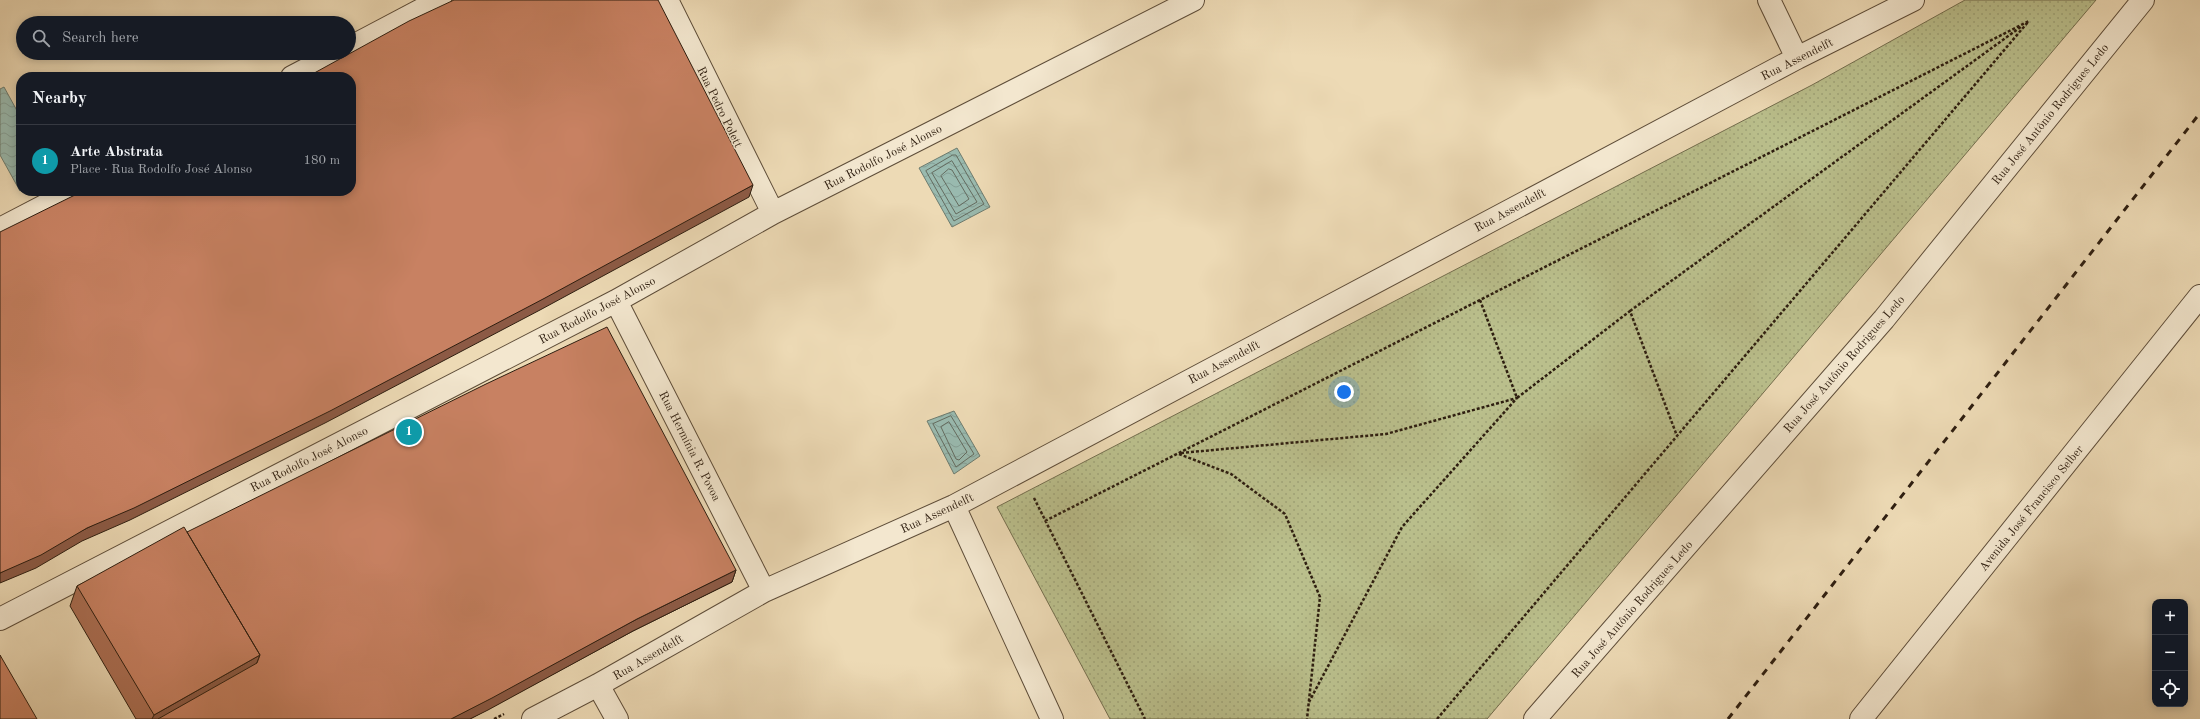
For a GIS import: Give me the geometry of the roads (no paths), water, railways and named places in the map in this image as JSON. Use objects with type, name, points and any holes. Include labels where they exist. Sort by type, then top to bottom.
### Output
[{"type":"street","points":[[356,44],[440,0]]},
{"type":"street","name":"Rua Pedro Polett","points":[[667,0],[773,213]]},
{"type":"street","name":"Rua Rodolfo José Alonso","points":[[0,619],[616,301],[773,213],[1193,0]]},
{"type":"street","points":[[1769,0],[1797,58]]},
{"type":"street","name":"Rua Assendelft","points":[[533,719],[598,685],[764,591],[954,506],[1797,58],[1913,0]]},
{"type":"street","name":"Rua José Antônio Rodrigues Ledo","points":[[1535,719],[1884,319],[2143,0]]},
{"type":"street","points":[[302,72],[325,60]]},
{"type":"street","points":[[0,229],[63,196]]},
{"type":"street","name":"Rua Hermínia R. Povoa","points":[[616,301],[764,591]]},
{"type":"street","name":"Avenida José Francisco Selber","points":[[1861,719],[2197,305]]},
{"type":"street","points":[[954,506],[1052,719]]},
{"type":"street","points":[[598,685],[618,719]]},
{"type":"water","points":[[4,87],[16,109],[16,184],[0,155],[0,89]]},
{"type":"water","points":[[957,148],[990,207],[952,227],[919,168]]},
{"type":"water","points":[[954,411],[980,456],[954,474],[927,421]]},
{"type":"railway","points":[[1728,719],[2200,113]]},
{"type":"place","name":"Arte Abstrata","points":[[409,432]]}]
